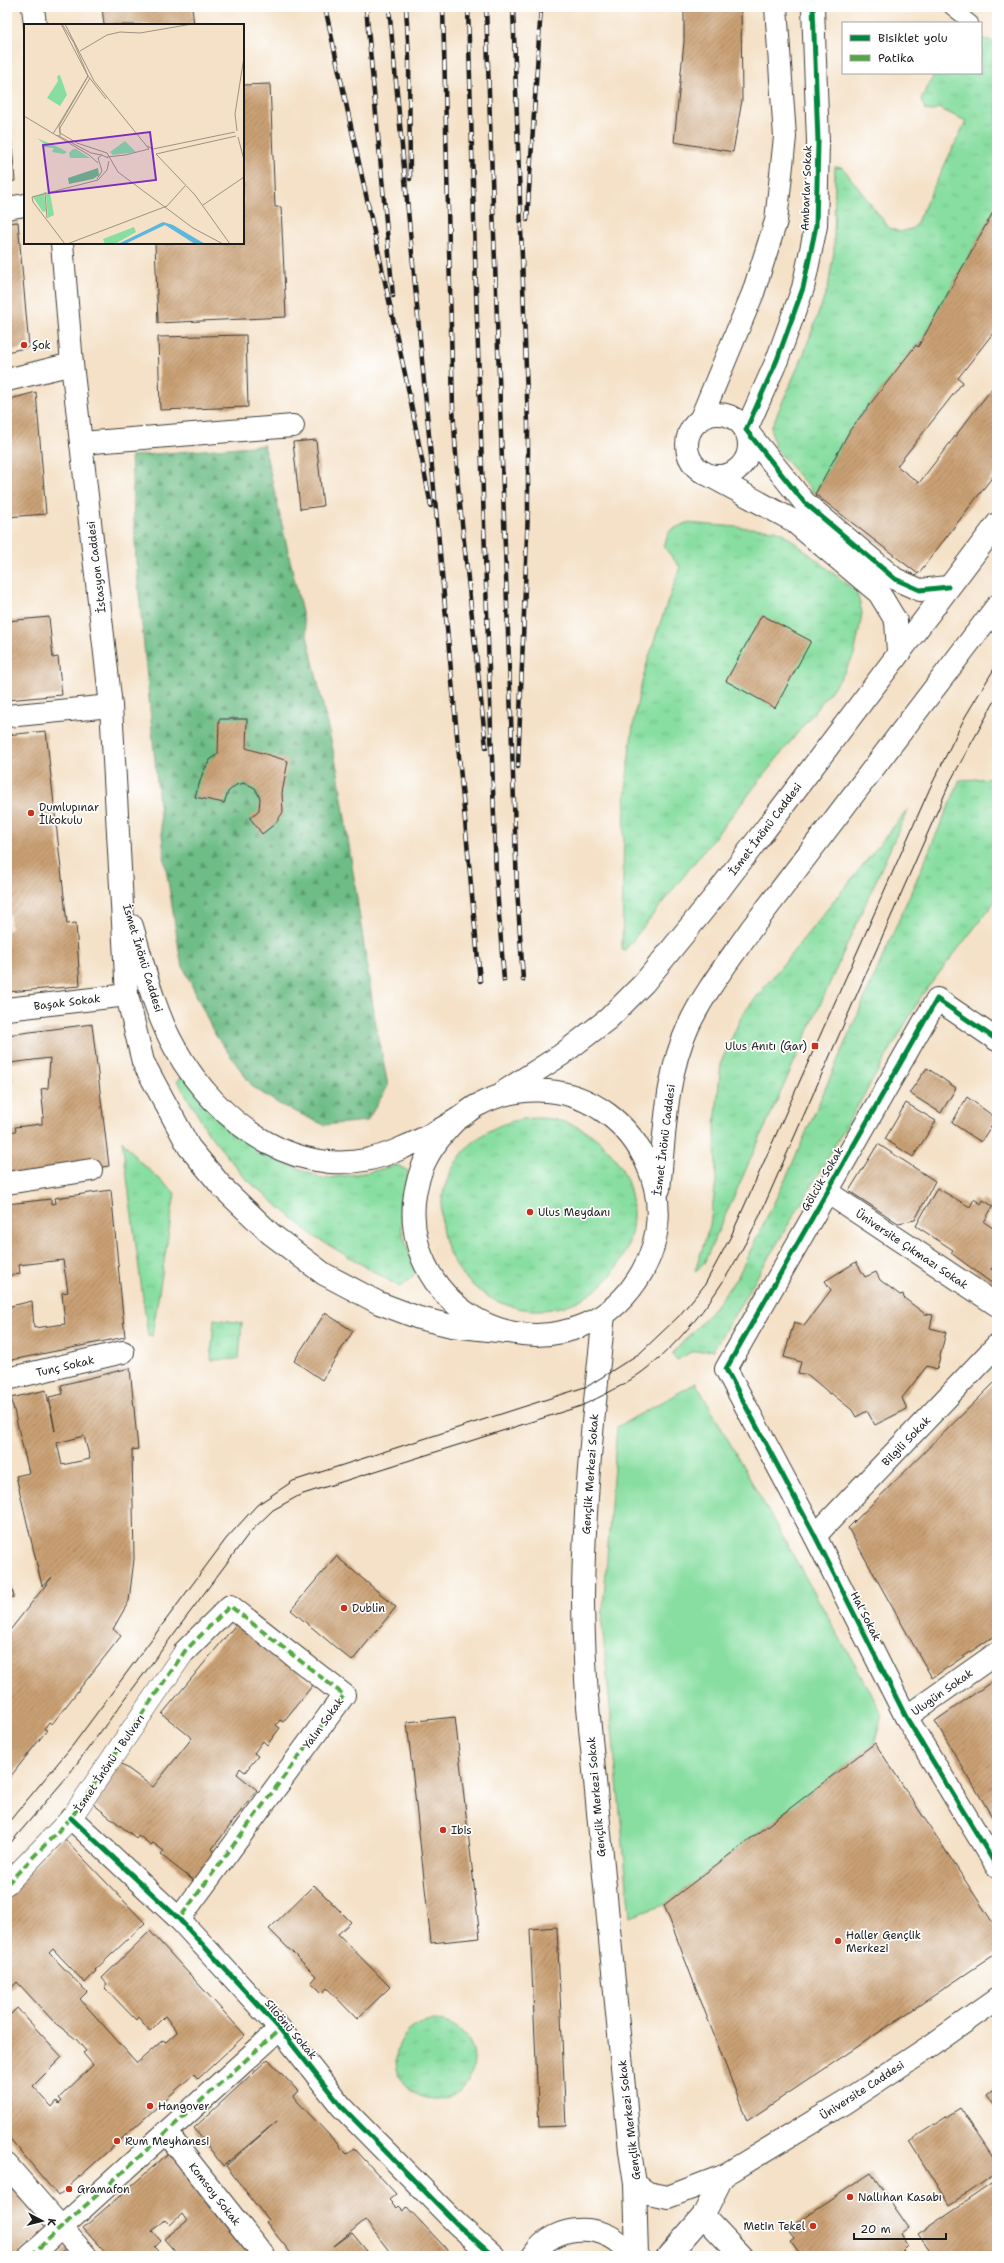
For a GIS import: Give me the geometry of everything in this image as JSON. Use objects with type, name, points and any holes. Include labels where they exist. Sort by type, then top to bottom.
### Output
[{"type":"street","points":[[33,7],[35,24]]},
{"type":"street","points":[[776,7],[785,137],[776,221],[753,293],[701,418],[693,426],[688,436],[687,446],[689,457],[703,472],[792,520],[879,593],[896,621],[898,652]]},
{"type":"street","name":"Ambarlar Sokak","points":[[746,430],[777,360],[803,288],[816,226],[818,142],[814,7]]},
{"type":"street","points":[[7,208],[24,205]]},
{"type":"street","name":"İstasyon Caddesi","points":[[62,244],[72,364],[111,706],[122,892]]},
{"type":"street","points":[[7,380],[72,364]]},
{"type":"street","points":[[701,418],[711,414],[722,413],[736,419],[804,502],[895,579],[920,590],[948,587]]},
{"type":"street","points":[[81,443],[293,426]]},
{"type":"street","points":[[703,472],[722,476],[740,468],[750,450],[746,430]]},
{"type":"street","name":"İsmet İnönü Caddesi","points":[[496,1097],[561,1055],[608,1019],[644,983],[714,897],[898,652],[997,524]]},
{"type":"street","name":"İsmet İnönü Caddesi","points":[[657,1202],[670,1082],[688,1027],[717,978],[751,929],[997,606]]},
{"type":"street","points":[[7,716],[111,706]]},
{"type":"street","name":"İsmet İnönü Caddesi","points":[[122,892],[128,995],[143,1062],[189,1147],[223,1188],[271,1234],[324,1274],[379,1303],[418,1318],[452,1326],[507,1332]]},
{"type":"street","name":"İsmet İnönü Caddesi","points":[[122,892],[156,1006],[174,1047],[198,1085],[227,1116],[255,1138],[286,1153],[323,1161],[358,1161],[393,1152],[456,1120]]},
{"type":"street","name":"Başak Sokak","points":[[7,1009],[128,995]]},
{"type":"street","name":"Gölcük Sokak","points":[[726,1369],[937,999],[997,1040]]},
{"type":"street","points":[[550,1091],[586,1101],[602,1110],[630,1134],[640,1150],[654,1184],[657,1202],[656,1234],[646,1266],[628,1293],[604,1315],[574,1330],[557,1334],[529,1335],[507,1332],[476,1319],[453,1303],[439,1288],[420,1252],[415,1232],[414,1211],[417,1184],[430,1152],[456,1120],[474,1106],[513,1092],[550,1091]]},
{"type":"street","points":[[7,1183],[91,1170]]},
{"type":"street","name":"Üniversite Çıkmazı Sokak","points":[[827,1192],[997,1306]]},
{"type":"street","name":"Gençlik Merkezi Sokak","points":[[604,1315],[586,1537],[583,1596],[587,1696],[630,2151],[635,2184],[648,2193],[668,2197]]},
{"type":"street","name":"Bilgili Sokak","points":[[815,1536],[997,1345]]},
{"type":"street","name":"Tunç Sokak","points":[[7,1379],[123,1352]]},
{"type":"street","name":"Hal Sokak","points":[[726,1369],[815,1536],[906,1716],[997,1867]]},
{"type":"street","name":"Yalın Sokak","points":[[179,1919],[344,1694],[230,1606],[185,1651]]},
{"type":"street","name":"İsmet İnönü 1 Bulvarı","points":[[7,1884],[71,1818],[185,1651]]},
{"type":"street","name":"Ulugün Sokak","points":[[906,1716],[997,1653]]},
{"type":"street","name":"Siloönü Sokak","points":[[71,1818],[179,1919],[280,2029],[341,2106],[458,2224],[493,2256]]},
{"type":"street","name":"Üniversite Caddesi","points":[[724,2176],[844,2103],[932,2045],[997,1999]]},
{"type":"street","points":[[30,2256],[280,2029]]},
{"type":"street","name":"Komsoy Sokak","points":[[166,2132],[264,2256]]},
{"type":"street","points":[[7,2165],[86,2256]]},
{"type":"street","points":[[608,2234],[668,2197],[724,2176]]},
{"type":"street","points":[[668,2256],[703,2216],[724,2176]]},
{"type":"street","points":[[635,2184],[637,2256]]},
{"type":"street","points":[[703,2216],[740,2256]]},
{"type":"street","points":[[533,2256],[538,2249],[552,2237],[569,2230],[588,2230],[608,2234],[621,2242],[631,2256]]},
{"type":"lane","points":[[951,7],[969,22]]},
{"type":"green space","points":[[982,38],[997,43],[997,205],[918,347],[916,345],[850,430],[815,494],[775,448],[771,428],[804,353],[828,287],[834,251],[835,167],[843,168],[889,228],[900,232],[914,228],[966,121],[938,108],[933,111],[925,110],[921,99],[934,74],[982,74]]},
{"type":"green space","points":[[264,445],[338,772],[375,1019],[388,1086],[367,1121],[324,1125],[279,1104],[253,1087],[214,1033],[181,962],[164,856],[136,562],[131,456]]},
{"type":"green space","points":[[686,523],[775,530],[784,534],[857,592],[862,613],[854,655],[841,678],[625,950],[622,950],[624,829],[631,738],[644,673],[680,567],[664,547],[669,531]]},
{"type":"green space","points":[[997,778],[997,899],[922,995],[802,1202],[713,1350],[691,1352],[677,1360],[672,1354],[711,1312],[738,1276],[787,1176],[960,780]]},
{"type":"green space","points":[[908,809],[703,1265],[695,1271],[710,1225],[716,1180],[715,1126],[721,1062],[742,1015]]},
{"type":"green space","points":[[184,1076],[225,1122],[275,1158],[323,1179],[370,1172],[397,1165],[408,1171],[401,1227],[415,1274],[400,1287],[315,1237],[245,1178],[209,1134],[177,1080]]},
{"type":"green space","points":[[537,1118],[556,1120],[574,1125],[590,1134],[605,1146],[617,1161],[626,1177],[631,1195],[633,1214],[631,1233],[626,1251],[617,1267],[605,1282],[590,1294],[574,1303],[556,1308],[537,1310],[518,1308],[500,1303],[484,1294],[469,1282],[457,1267],[448,1251],[443,1233],[441,1214],[443,1195],[448,1177],[457,1161],[469,1146],[484,1134],[500,1125],[518,1120]]},
{"type":"green space","points":[[122,1140],[137,1159],[175,1193],[152,1336],[148,1336]]},
{"type":"green space","points":[[214,1319],[242,1323],[239,1359],[211,1360]]},
{"type":"green space","points":[[696,1383],[882,1713],[875,1743],[664,1905],[630,1917],[602,1623],[617,1427]]},
{"type":"green space","points":[[435,2021],[450,2024],[463,2032],[471,2045],[474,2060],[471,2075],[463,2088],[450,2096],[435,2099],[420,2096],[407,2088],[399,2075],[396,2060],[399,2045],[407,2032],[420,2024]]},
{"type":"building","points":[[102,7],[192,7],[194,24],[104,24]]},
{"type":"building","points":[[684,7],[741,7],[742,100],[733,152],[674,142],[684,42]]},
{"type":"building","points":[[990,7],[997,7],[997,12]]},
{"type":"building","points":[[270,84],[275,207],[281,207],[286,317],[158,323],[155,244],[244,244],[244,85]]},
{"type":"building","points":[[7,87],[15,181],[7,182]]},
{"type":"building","points":[[997,205],[997,328],[958,378],[963,382],[897,466],[919,483],[997,382],[997,471],[918,574],[815,494],[850,430],[916,345],[918,347]]},
{"type":"building","points":[[18,222],[29,347],[7,352],[7,223]]},
{"type":"building","points":[[246,335],[248,407],[160,410],[158,337]]},
{"type":"building","points":[[36,392],[46,514],[7,517],[7,400]]},
{"type":"building","points":[[316,440],[323,506],[300,509],[293,442]]},
{"type":"building","points":[[762,615],[811,641],[775,708],[726,681]]},
{"type":"building","points":[[49,617],[53,658],[58,657],[62,695],[7,700],[7,621]]},
{"type":"building","points":[[219,719],[247,719],[246,748],[288,761],[282,793],[283,812],[276,823],[262,834],[250,818],[259,810],[260,798],[255,788],[245,783],[236,785],[228,792],[224,803],[195,797],[203,772],[210,760],[218,754]]},
{"type":"building","name":"Dumlupınar İlkokulu","points":[[46,731],[67,924],[76,923],[80,986],[7,992],[7,930],[11,929],[7,892],[7,735]]},
{"type":"building","points":[[92,1024],[109,1166],[7,1180],[7,1132],[16,1131],[15,1127],[42,1124],[42,1117],[44,1117],[41,1089],[48,1088],[50,1058],[10,1063],[12,1084],[7,1085],[7,1035]]},
{"type":"building","points":[[927,1068],[956,1088],[941,1113],[909,1093]]},
{"type":"building","points":[[967,1097],[996,1118],[981,1142],[952,1123]]},
{"type":"building","points":[[906,1103],[936,1121],[913,1157],[885,1139]]},
{"type":"building","points":[[878,1144],[935,1181],[915,1220],[898,1223],[849,1191]]},
{"type":"building","points":[[937,1188],[970,1207],[974,1199],[981,1204],[983,1200],[993,1206],[984,1222],[997,1231],[997,1262],[991,1270],[997,1263],[997,1287],[951,1253],[953,1250],[916,1226]]},
{"type":"building","points":[[111,1190],[125,1337],[7,1361],[7,1307],[32,1301],[34,1328],[65,1324],[62,1293],[68,1292],[63,1260],[19,1265],[20,1274],[7,1276],[7,1204],[51,1199],[51,1204],[56,1203],[55,1198]]},
{"type":"building","points":[[856,1262],[865,1277],[876,1272],[880,1280],[900,1295],[903,1294],[904,1298],[925,1314],[933,1315],[930,1328],[946,1332],[937,1369],[927,1366],[902,1398],[907,1409],[875,1425],[867,1411],[856,1417],[852,1410],[831,1393],[829,1394],[808,1375],[798,1373],[801,1362],[784,1357],[794,1322],[804,1325],[831,1290],[825,1281]]},
{"type":"building","points":[[325,1313],[353,1331],[322,1380],[294,1361]]},
{"type":"building","points":[[130,1368],[138,1449],[132,1450],[134,1559],[129,1601],[113,1629],[121,1636],[52,1724],[49,1722],[44,1729],[47,1730],[7,1781],[7,1634],[52,1577],[42,1586],[16,1476],[29,1473],[11,1398],[46,1390],[55,1431],[49,1397],[63,1394],[61,1385]],"holes":[[[84,1436],[90,1459],[62,1465],[57,1443]]]},
{"type":"building","points":[[997,1380],[997,1634],[932,1678],[848,1528]]},
{"type":"building","name":"Dublin","points":[[336,1556],[396,1607],[352,1661],[291,1610]]},
{"type":"building","points":[[7,1570],[14,1597],[8,1598],[7,1603]]},
{"type":"building","points":[[238,1622],[313,1685],[283,1722],[280,1720],[276,1725],[280,1728],[267,1745],[263,1741],[254,1753],[258,1756],[245,1772],[240,1768],[237,1774],[257,1790],[212,1849],[215,1852],[194,1881],[161,1855],[164,1851],[153,1843],[151,1845],[138,1835],[136,1838],[88,1800],[119,1762],[153,1787],[192,1738],[162,1714]]},
{"type":"building","points":[[997,1678],[997,1825],[935,1721]]},
{"type":"building","name":"Ibis","points":[[455,1717],[480,1938],[431,1943],[407,1722]]},
{"type":"building","name":"Haller Gençlik Merkezi","points":[[875,1743],[997,1929],[997,1953],[747,2121],[664,1905]]},
{"type":"building","points":[[63,1837],[145,1923],[95,1970],[96,1971],[85,1983],[53,1949],[49,1953],[87,1992],[80,1999],[137,2063],[163,2040],[166,2042],[177,2032],[165,2016],[150,2031],[138,2017],[136,2020],[104,1987],[107,1984],[102,1978],[150,1931],[245,2035],[198,2079],[194,2074],[58,2196],[7,2135],[7,2018],[17,2008],[62,2057],[33,2086],[52,2107],[57,2101],[59,2104],[62,2101],[59,2098],[93,2065],[83,2053],[86,2051],[76,2039],[55,2023],[17,1982],[7,1993],[7,1894]]},
{"type":"building","points":[[314,1885],[351,1922],[338,1934],[390,1987],[357,2019],[327,1988],[322,1993],[311,1982],[316,1976],[269,1929]]},
{"type":"building","points":[[557,1927],[566,2126],[539,2127],[530,1929]]},
{"type":"building","points":[[268,2059],[298,2091],[293,2096],[347,2154],[354,2148],[396,2194],[389,2200],[397,2208],[399,2206],[404,2211],[407,2207],[453,2256],[393,2256],[365,2220],[334,2246],[352,2233],[371,2256],[293,2256],[266,2222],[268,2220],[226,2166],[277,2121],[223,2166],[194,2128]]},
{"type":"building","points":[[997,2086],[997,2111],[986,2095]]},
{"type":"building","points":[[960,2108],[997,2162],[997,2173],[949,2205],[909,2141]]},
{"type":"building","points":[[170,2152],[210,2203],[208,2204],[250,2256],[179,2256],[164,2239],[187,2221],[182,2214],[170,2225],[165,2220],[152,2231],[161,2241],[155,2247],[164,2256],[108,2256],[83,2228]]},
{"type":"building","points":[[871,2173],[909,2228],[901,2234],[908,2246],[902,2252],[905,2256],[801,2256],[790,2241],[794,2238],[787,2229]]},
{"type":"building","points":[[997,2180],[997,2256],[933,2256],[918,2234]]},
{"type":"building","points":[[7,2183],[48,2229],[15,2256],[7,2256]]},
{"type":"building","points":[[67,2247],[74,2256],[56,2256]]},
{"type":"tram line","points":[[7,1824],[73,1745],[226,1539],[257,1505],[293,1481],[588,1386],[640,1353],[678,1317],[704,1286],[731,1236],[930,788],[965,717],[997,664]]},
{"type":"tram line","points":[[7,1847],[66,1778],[250,1532],[273,1510],[300,1495],[581,1406],[605,1395],[635,1377],[679,1339],[710,1301],[724,1280],[760,1215],[951,780],[997,697]]},
{"type":"railway","points":[[325,7],[407,383],[431,506]]},
{"type":"railway","points":[[366,7],[393,296]]},
{"type":"railway","points":[[389,7],[480,981]]},
{"type":"railway","points":[[406,7],[409,58],[410,179]]},
{"type":"railway","points":[[443,7],[453,408],[458,486],[486,747]]},
{"type":"railway","points":[[468,7],[496,876],[504,980]]},
{"type":"railway","points":[[486,7],[517,888],[523,980]]},
{"type":"railway","points":[[513,7],[528,424],[528,510],[518,767]]},
{"type":"railway","points":[[527,220],[541,7]]},
{"type":"marked path","points":[[7,1884],[71,1818],[185,1651],[230,1606],[344,1695],[179,1919]]},
{"type":"marked path","points":[[30,2256],[280,2029]]},
{"type":"cycle path","points":[[813,7],[818,142],[816,226],[803,288],[777,360],[746,430],[804,502],[895,579],[920,590],[948,587]]},
{"type":"cycle path","points":[[997,1040],[937,999],[726,1369],[815,1536],[906,1717],[997,1867]]},
{"type":"cycle path","points":[[71,1818],[179,1919],[280,2029],[341,2106],[457,2224],[493,2256]]},
{"type":"place","name":"Şok","points":[[24,345]]},
{"type":"place","name":"Dumlupınar İlkokulu","points":[[31,813]]},
{"type":"place","name":"Ulus Anıtı (Gar)","points":[[815,1046]]},
{"type":"place","name":"Ulus Meydanı","points":[[530,1212]]},
{"type":"place","name":"Dublin","points":[[344,1608]]},
{"type":"place","name":"Ibis","points":[[443,1830]]},
{"type":"place","name":"Haller Gençlik Merkezi","points":[[838,1941]]},
{"type":"place","name":"Hangover","points":[[150,2106]]},
{"type":"place","name":"Rum Meyhanesi","points":[[117,2141]]},
{"type":"place","name":"Gramafon","points":[[69,2189]]},
{"type":"place","name":"Nallıhan Kasabı","points":[[850,2197]]},
{"type":"place","name":"Metin Tekel","points":[[813,2226]]}]
